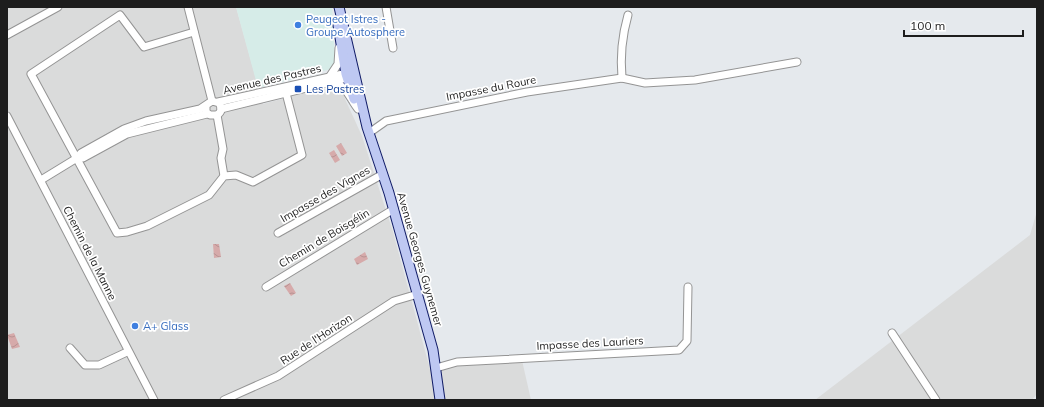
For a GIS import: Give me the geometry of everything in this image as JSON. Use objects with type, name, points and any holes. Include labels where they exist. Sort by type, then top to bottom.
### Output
[{"type":"main road","name":"Avenue Georges Guynemer","points":[[338,7],[348,75],[394,209],[418,294],[436,368],[440,400]]},
{"type":"main road","name":"Avenue Georges Guynemer","points":[[343,37],[357,91],[360,109]]},
{"type":"street","points":[[7,35],[58,7]]},
{"type":"street","points":[[188,7],[215,106],[223,149],[221,158],[224,176],[210,195],[147,226],[127,232],[117,233],[31,74],[120,15],[144,47],[194,32]]},
{"type":"street","points":[[386,7],[393,48]]},
{"type":"street","points":[[622,78],[622,33],[628,14]]},
{"type":"street","name":"Avenue des Pastres","points":[[330,79],[338,64],[343,37]]},
{"type":"street","name":"Impasse du Roure","points":[[368,130],[386,120],[527,92],[622,78],[645,83],[695,80],[798,62]]},
{"type":"street","name":"Avenue des Pastres","points":[[215,106],[348,75]]},
{"type":"street","name":"Avenue des Pastres","points":[[41,180],[77,158],[81,153],[124,129],[200,109],[286,93],[330,79],[345,88],[351,102],[360,109]]},
{"type":"street","points":[[224,176],[236,175],[253,182],[302,155],[286,93]]},
{"type":"street","name":"Avenue des Pastres","points":[[77,158],[83,158],[137,130],[208,114],[212,116],[215,106]]},
{"type":"street","name":"Chemin de la Manne","points":[[7,116],[154,400]]},
{"type":"street","name":"Impasse des Vignes","points":[[278,233],[383,174]]},
{"type":"street","name":"Chemin de Boisgélin","points":[[266,287],[394,209]]},
{"type":"street","name":"Impasse des Lauriers","points":[[436,368],[457,362],[679,350],[687,340],[688,287]]},
{"type":"street","name":"Rue de l'Horizon","points":[[224,400],[278,376],[394,302],[418,294]]},
{"type":"street","points":[[892,333],[936,400]]},
{"type":"street","points":[[70,348],[85,365],[99,365],[128,352]]},
{"type":"shaded area","points":[[7,7],[236,7],[263,104],[314,90],[340,88],[362,136],[393,232],[430,369],[521,356],[531,400],[7,400]]},
{"type":"shaded area","points":[[236,7],[332,7],[335,63],[331,69],[258,88]]},
{"type":"shaded area","points":[[1037,211],[1037,394],[1032,400],[815,400],[1030,235]]},
{"type":"water","points":[[341,143],[347,153],[342,156],[336,146]]},
{"type":"water","points":[[334,150],[340,160],[335,163],[329,153]]},
{"type":"water","points":[[213,244],[219,244],[221,257],[214,258]]},
{"type":"water","points":[[365,252],[368,259],[357,265],[354,259]]},
{"type":"water","points":[[290,283],[296,293],[291,296],[284,286]]},
{"type":"water","points":[[14,333],[20,347],[12,349],[7,335]]},
{"type":"place","name":"Peugeot Istres - Groupe Autosphere","points":[[298,25]]},
{"type":"place","name":"Les Pastres","points":[[298,89]]},
{"type":"place","name":"A+ Glass","points":[[135,326]]}]
